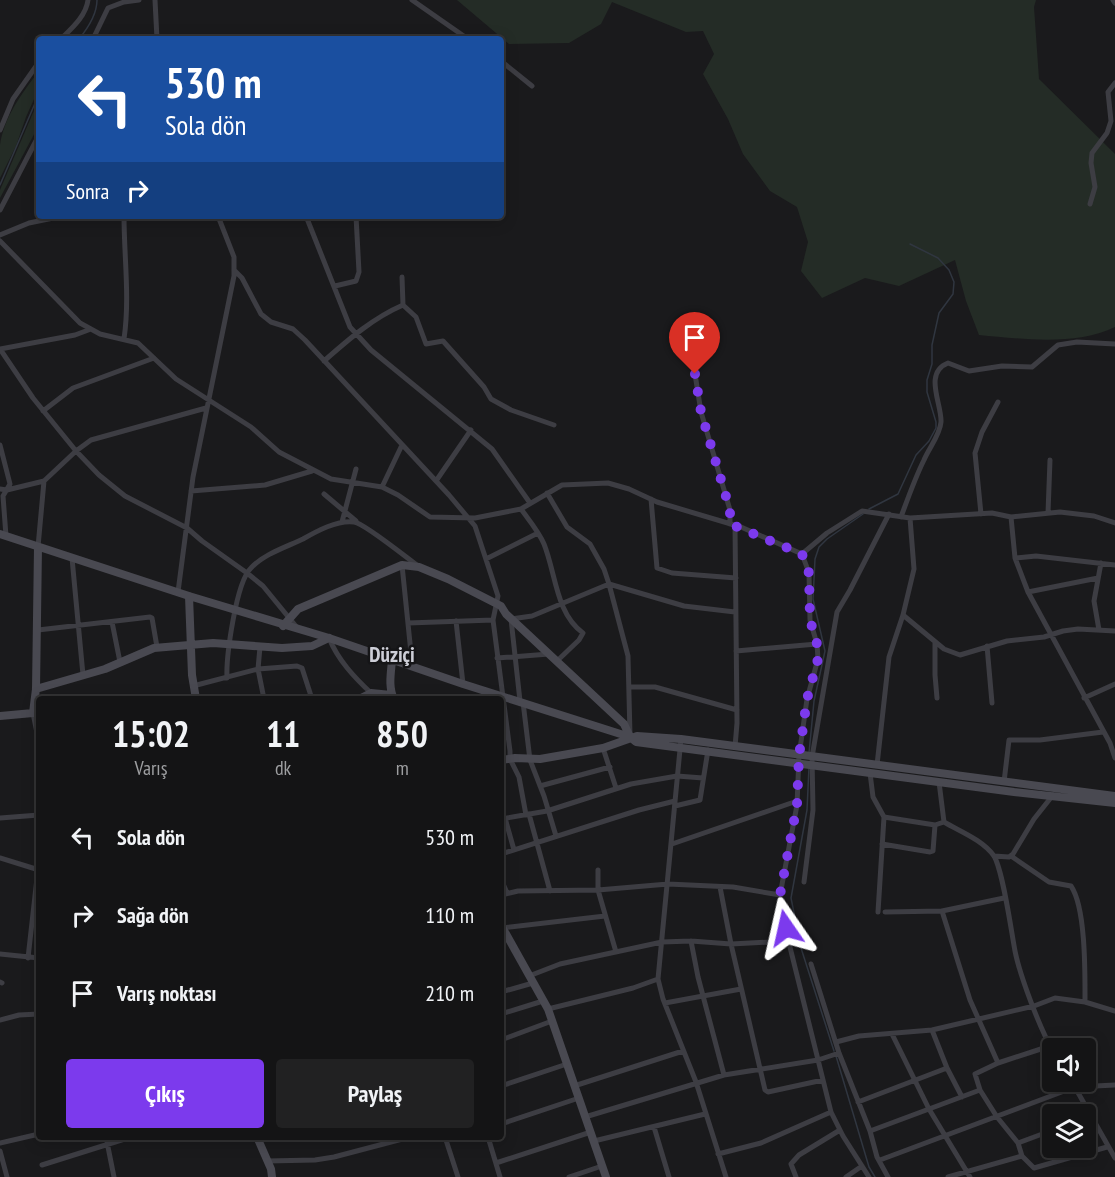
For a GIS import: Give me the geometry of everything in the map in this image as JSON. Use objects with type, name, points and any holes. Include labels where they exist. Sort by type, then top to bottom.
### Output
[{"type":"main road","points":[[3,535],[189,596],[329,638],[463,684],[630,737],[636,742],[735,747],[870,772],[1115,803]]},
{"type":"main road","points":[[0,716],[33,713],[38,630],[38,546]]},
{"type":"main road","points":[[284,626],[298,609],[402,565],[419,567],[501,606],[511,619],[624,724],[630,737]]},
{"type":"main road","points":[[189,596],[190,644],[195,696]]},
{"type":"main road","points":[[36,688],[83,675],[157,647],[229,644],[282,648],[312,646],[329,638]]},
{"type":"main road","points":[[392,660],[393,696]]},
{"type":"main road","points":[[366,696],[372,693],[388,696]]},
{"type":"main road","points":[[505,760],[530,760],[603,748],[630,737]]},
{"type":"main road","points":[[681,743],[708,750],[877,765],[1115,796]]},
{"type":"main road","points":[[504,937],[548,1009],[606,1177]]},
{"type":"main road","points":[[258,1140],[272,1177]]},
{"type":"street","points":[[64,36],[78,22],[88,0]]},
{"type":"street","points":[[94,36],[108,8],[124,2],[139,0]]},
{"type":"street","points":[[155,0],[157,36]]},
{"type":"street","points":[[412,0],[464,36]]},
{"type":"street","points":[[504,63],[532,86]]},
{"type":"street","points":[[0,130],[13,99],[36,66]]},
{"type":"street","points":[[1090,204],[1095,188],[1091,163],[1092,153],[1109,127],[1111,108],[1108,92],[1115,83]]},
{"type":"street","points":[[0,210],[36,141]]},
{"type":"street","points":[[0,236],[29,223],[48,219]]},
{"type":"street","points":[[124,219],[127,297],[124,339]]},
{"type":"street","points":[[178,592],[191,491],[234,270],[234,257],[219,219]]},
{"type":"street","points":[[307,219],[350,327],[370,350],[492,449],[530,503]]},
{"type":"street","points":[[335,286],[356,281],[359,272],[356,219]]},
{"type":"street","points":[[0,241],[80,323],[100,334],[138,343],[176,379],[207,401],[222,407],[251,427],[279,452],[330,479],[382,487],[430,517],[470,518],[521,509],[562,485],[608,483],[732,525],[802,554],[809,573],[810,620],[817,644],[818,659],[807,699],[807,760],[813,810],[804,882]]},
{"type":"street","points":[[234,270],[242,278],[261,314],[271,322],[293,328],[470,518],[475,526],[498,596],[493,620],[502,695]]},
{"type":"street","points":[[402,277],[403,305]]},
{"type":"street","points":[[324,361],[356,333],[390,310],[403,305]]},
{"type":"street","points":[[403,305],[416,317],[426,344],[443,341],[484,387],[491,399],[511,410],[554,425]]},
{"type":"street","points":[[91,329],[75,335],[0,349],[44,411],[76,451],[99,475],[124,496],[187,528],[247,573],[263,586],[300,631]]},
{"type":"street","points":[[901,516],[922,462],[940,430],[941,421],[934,388],[936,375],[942,365],[948,363],[969,371],[1002,366],[1032,367],[1058,345],[1077,342],[1115,344]]},
{"type":"street","points":[[44,411],[73,388],[154,358]]},
{"type":"street","points":[[695,374],[701,412],[730,510],[732,525],[736,578],[735,747]]},
{"type":"street","points":[[981,514],[975,453],[982,432],[998,402]]},
{"type":"street","points":[[3,489],[44,481],[76,451],[92,440],[206,408]]},
{"type":"street","points":[[436,481],[471,430]]},
{"type":"street","points":[[0,445],[10,484],[3,489]]},
{"type":"street","points":[[382,487],[402,445]]},
{"type":"street","points":[[1048,513],[1050,460]]},
{"type":"street","points":[[342,522],[356,469]]},
{"type":"street","points":[[191,491],[265,484],[312,471]]},
{"type":"street","points":[[38,546],[44,481]]},
{"type":"street","points":[[3,489],[3,535]]},
{"type":"street","points":[[547,493],[567,527],[590,544],[604,569],[628,656],[630,737]]},
{"type":"street","points":[[324,494],[344,512],[419,567]]},
{"type":"street","points":[[651,499],[657,568],[672,573],[736,578]]},
{"type":"street","points":[[521,509],[543,541],[562,604],[572,626],[583,633],[579,640],[557,661]]},
{"type":"street","points":[[802,554],[827,533],[862,511],[910,518],[992,513],[1011,517],[1060,512],[1094,516],[1115,523]]},
{"type":"street","points":[[868,1177],[831,1112],[780,895],[797,801],[837,612],[889,514]]},
{"type":"street","points":[[1011,517],[1015,558],[1028,592],[1115,758]]},
{"type":"street","points":[[877,765],[889,657],[903,615],[914,569],[910,518]]},
{"type":"street","points":[[227,678],[229,644],[247,573],[263,559],[314,533],[342,522],[356,521]]},
{"type":"street","points":[[486,559],[538,533]]},
{"type":"street","points":[[1015,558],[1036,556],[1115,565]]},
{"type":"street","points":[[72,558],[83,675]]},
{"type":"street","points":[[1099,630],[1094,601],[1101,563]]},
{"type":"street","points":[[402,565],[411,653],[410,666]]},
{"type":"street","points":[[1028,592],[1098,578]]},
{"type":"street","points":[[556,836],[530,760],[511,619],[532,616],[609,584],[684,606],[735,612]]},
{"type":"street","points":[[903,615],[944,649],[960,655],[987,646],[1078,629],[1115,631]]},
{"type":"street","points":[[38,630],[152,618],[157,647]]},
{"type":"street","points":[[408,623],[493,620]]},
{"type":"street","points":[[456,621],[463,684]]},
{"type":"street","points":[[112,622],[120,662]]},
{"type":"street","points":[[329,638],[334,650],[352,675],[372,693]]},
{"type":"street","points":[[935,642],[938,698]]},
{"type":"street","points":[[736,651],[817,644]]},
{"type":"street","points":[[987,646],[992,703]]},
{"type":"street","points":[[260,647],[258,669],[263,696]]},
{"type":"street","points":[[497,658],[549,654]]},
{"type":"street","points":[[193,686],[258,669],[297,666],[302,668],[311,696]]},
{"type":"street","points":[[1084,698],[1115,684]]},
{"type":"street","points":[[629,687],[655,687],[737,710]]},
{"type":"street","points":[[504,709],[510,751],[505,760],[519,777],[550,891]]},
{"type":"street","points":[[33,713],[36,728]]},
{"type":"street","points":[[1004,782],[1010,740],[1040,740],[1103,732]]},
{"type":"street","points":[[681,743],[658,979],[696,1082],[726,1177]]},
{"type":"street","points":[[603,748],[616,788]]},
{"type":"street","points":[[504,853],[639,810],[700,801],[708,750]]},
{"type":"street","points":[[540,786],[610,767]]},
{"type":"street","points":[[870,772],[873,797],[884,817],[882,912],[942,911],[1004,898]]},
{"type":"street","points":[[504,818],[547,811],[616,788],[677,776],[703,778]]},
{"type":"street","points":[[939,782],[944,822]]},
{"type":"street","points":[[1011,856],[1034,819],[1053,795]]},
{"type":"street","points":[[672,844],[797,801]]},
{"type":"street","points":[[0,819],[36,814]]},
{"type":"street","points":[[884,817],[935,825],[944,822],[972,838],[994,856],[1016,955],[1048,1038]]},
{"type":"street","points":[[504,821],[514,850]]},
{"type":"street","points":[[882,844],[933,851],[935,825]]},
{"type":"street","points":[[994,856],[1011,856],[1049,882],[1071,886],[1076,894],[1080,908],[1085,967],[1085,1002]]},
{"type":"street","points":[[0,858],[36,869]]},
{"type":"street","points":[[598,870],[598,890],[616,952]]},
{"type":"street","points":[[504,894],[518,891],[598,890],[668,884],[720,886],[780,895]]},
{"type":"street","points":[[720,886],[765,1090],[768,1092],[824,1080]]},
{"type":"street","points":[[28,958],[36,888]]},
{"type":"street","points":[[942,911],[970,1000],[998,1063]]},
{"type":"street","points":[[504,926],[532,926],[604,916]]},
{"type":"street","points":[[504,991],[531,980],[560,964],[662,942],[691,941],[731,944],[789,941]]},
{"type":"street","points":[[691,941],[724,1075]]},
{"type":"street","points":[[0,954],[36,958]]},
{"type":"street","points":[[811,964],[836,1042],[836,1054],[888,1177]]},
{"type":"street","points":[[548,1009],[633,988],[658,979]]},
{"type":"street","points":[[665,1003],[741,989]]},
{"type":"street","points":[[836,1042],[859,1036],[932,1030],[980,1020],[1056,998],[1085,1002],[1115,1011]]},
{"type":"street","points":[[504,1013],[543,1001]]},
{"type":"street","points":[[0,1020],[19,1015],[36,1014]]},
{"type":"street","points":[[504,1039],[552,1021]]},
{"type":"street","points":[[932,1030],[947,1068],[962,1097]]},
{"type":"street","points":[[892,1034],[929,1109],[969,1174]]},
{"type":"street","points":[[574,1086],[684,1051]]},
{"type":"street","points":[[1042,1051],[998,1063],[975,1074],[980,1090],[997,1117],[1018,1143],[1022,1156],[1034,1168],[1107,1147]]},
{"type":"street","points":[[585,1117],[696,1082],[724,1075],[818,1060],[836,1054]]},
{"type":"street","points":[[504,1085],[567,1064]]},
{"type":"street","points":[[858,1102],[947,1068]]},
{"type":"street","points":[[1096,1085],[1115,1085]]},
{"type":"street","points":[[870,1131],[980,1090]]},
{"type":"street","points":[[880,1160],[946,1137],[1055,1092]]},
{"type":"street","points":[[504,1123],[579,1098]]},
{"type":"street","points":[[718,1154],[761,1143],[831,1112]]},
{"type":"street","points":[[594,1141],[705,1114]]},
{"type":"street","points":[[654,1127],[669,1177]]},
{"type":"street","points":[[796,1177],[791,1164],[799,1155],[840,1130]]},
{"type":"street","points":[[1096,1130],[1115,1158]]},
{"type":"street","points":[[496,1163],[591,1132]]},
{"type":"street","points":[[1018,1143],[1042,1134]]},
{"type":"street","points":[[0,1143],[36,1135]]},
{"type":"street","points":[[42,1165],[106,1140],[114,1177]]},
{"type":"street","points":[[267,1161],[315,1160],[334,1157],[399,1140]]},
{"type":"street","points":[[446,1140],[458,1177]]},
{"type":"street","points":[[489,1140],[500,1177]]},
{"type":"street","points":[[0,1151],[7,1177]]},
{"type":"street","points":[[948,1177],[969,1174],[1022,1156]]},
{"type":"street","points":[[568,1177],[602,1166]]},
{"type":"street","points":[[846,1177],[862,1166]]},
{"type":"shaded area","points":[[457,0],[1036,0],[1034,7],[1039,79],[1115,154],[1115,327],[1084,337],[1049,340],[979,335],[966,301],[955,260],[899,286],[865,278],[822,298],[801,271],[808,242],[797,207],[770,191],[743,154],[728,119],[703,74],[714,54],[703,31],[686,32],[612,2],[601,24],[569,43],[509,44],[504,40],[504,36],[500,36]]},
{"type":"shaded area","points":[[36,75],[36,95],[16,146],[0,178],[2,135],[20,97]]},
{"type":"shaded area","points":[[36,106],[36,131],[0,198],[0,190]]},
{"type":"waterway","points":[[81,36],[94,16],[97,0]]},
{"type":"waterway","points":[[0,185],[36,101]]},
{"type":"waterway","points":[[869,509],[898,494],[916,455],[929,441],[936,428],[927,392],[927,380],[932,364],[932,345],[939,313],[953,294],[954,282],[949,270],[938,258],[910,244]]},
{"type":"waterway","points":[[809,753],[814,701],[825,651],[813,599],[815,559],[819,547],[827,539],[863,514]]},
{"type":"waterway","points":[[809,767],[807,810],[791,898],[801,948],[834,1051]]},
{"type":"waterway","points":[[836,1056],[869,1167],[875,1177]]},
{"type":"district","name":"Düziçi","points":[[392,654]]},
{"type":"route","points":[[695,374],[701,412],[730,510],[730,524],[802,554],[809,573],[810,620],[817,644],[818,659],[807,699],[799,756],[797,805],[780,895],[786,928]]}]
